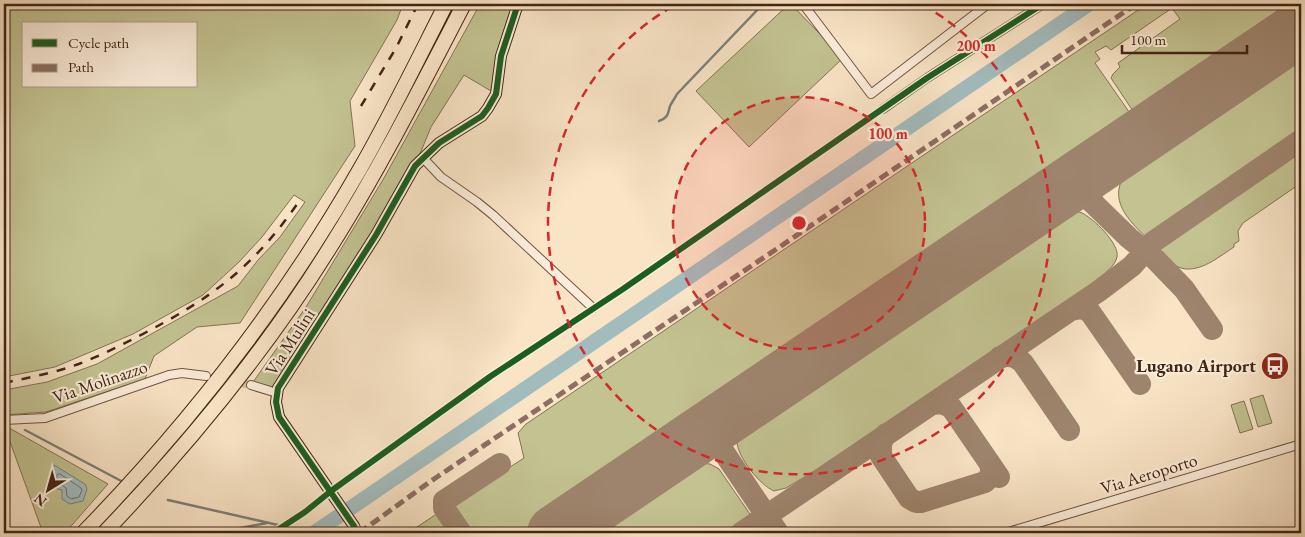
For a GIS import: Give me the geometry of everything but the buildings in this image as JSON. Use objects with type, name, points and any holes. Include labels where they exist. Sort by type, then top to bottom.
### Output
[{"type":"highway","points":[[83,533],[156,454],[201,401],[283,292],[314,245],[360,168],[446,4]]},
{"type":"highway","points":[[104,533],[169,462],[204,420],[246,368],[295,301],[381,164],[464,4]]},
{"type":"street","name":"Via Mulini","points":[[357,533],[331,491],[279,417],[276,409],[277,393],[283,378],[376,235],[415,166],[439,143],[482,116],[488,108],[496,94],[501,56],[518,4]]},
{"type":"street","points":[[803,4],[871,94],[988,4]]},
{"type":"street","points":[[883,109],[927,78],[1043,4]]},
{"type":"street","points":[[423,158],[441,177],[493,215],[593,308]]},
{"type":"street","name":"Via Molinazzo","points":[[4,420],[45,418],[169,375],[182,373],[206,376]]},
{"type":"street","points":[[251,385],[277,393]]},
{"type":"street","name":"Via Aeroporto","points":[[1005,533],[1301,444]]},
{"type":"shaded area","points":[[4,4],[403,4],[397,20],[350,101],[355,146],[240,323],[197,327],[154,356],[145,379],[46,412],[4,415],[4,390],[47,382],[97,364],[238,286],[258,260],[280,237],[305,202],[294,195],[262,237],[239,262],[203,295],[133,334],[55,367],[4,377]]},
{"type":"shaded area","points":[[480,4],[518,4],[496,94],[464,75],[431,127],[415,166],[277,393],[251,385],[306,307],[384,178]]},
{"type":"shaded area","points":[[789,4],[843,58],[749,147],[696,91]]},
{"type":"shaded area","points":[[1147,4],[1301,5],[1137,117],[1111,78],[1120,67],[1118,63],[1180,19],[1172,8],[1111,50],[1106,46],[1095,52],[1100,59],[1095,63],[1134,119],[522,533],[467,533],[451,508],[453,504],[524,458],[518,433],[526,424]]},
{"type":"shaded area","points":[[1301,51],[1301,183],[1243,223],[1238,231],[1239,241],[1234,244],[1234,247],[1205,265],[1193,269],[1176,266],[1135,226],[1122,208],[1119,188],[1124,177],[1133,165]]},
{"type":"shaded area","points":[[1065,211],[1078,211],[1093,220],[1114,245],[1117,252],[1116,261],[1102,276],[818,469],[786,488],[774,491],[768,488],[750,470],[741,455],[737,441],[744,430]]},
{"type":"shaded area","points":[[1263,395],[1272,423],[1258,427],[1250,399]]},
{"type":"shaded area","points":[[1244,401],[1253,429],[1240,433],[1231,405]]},
{"type":"shaded area","points":[[4,425],[108,484],[65,533],[43,533]]},
{"type":"shaded area","points":[[700,463],[710,464],[719,469],[763,533],[591,533],[690,466]]},
{"type":"shaded area","points":[[441,511],[455,533],[408,533]]},
{"type":"water","points":[[54,465],[85,484],[87,489],[83,501],[70,504],[62,499],[62,490],[55,488],[52,479],[51,471]]},
{"type":"waterway","points":[[659,121],[667,115],[677,94],[761,6],[768,4]]},
{"type":"waterway","points":[[314,533],[1089,4]]},
{"type":"waterway","points":[[25,430],[125,483]]},
{"type":"waterway","points":[[168,500],[278,525],[293,533]]},
{"type":"waterway","points":[[214,533],[267,523]]},
{"type":"taxiway","points":[[741,533],[1099,291],[1132,266],[1153,242],[1301,140]]},
{"type":"taxiway","points":[[1037,206],[1067,192],[1080,194],[1096,206],[1090,196],[1088,187],[1090,179],[1101,165],[1124,147]]},
{"type":"taxiway","points":[[1096,206],[1129,238],[1155,259],[1184,289],[1212,329]]},
{"type":"taxiway","points":[[1071,310],[1082,308],[1090,312],[1140,384]]},
{"type":"taxiway","points":[[1000,357],[1012,357],[1023,363],[1069,430]]},
{"type":"taxiway","points":[[932,404],[941,403],[951,407],[999,477]]},
{"type":"taxiway","points":[[681,449],[703,441],[713,443],[723,451],[719,435],[726,421],[734,413]]},
{"type":"taxiway","points":[[886,434],[881,443],[881,456],[909,498],[916,502],[985,482],[992,474],[990,464]]},
{"type":"taxiway","points":[[723,451],[778,533]]},
{"type":"taxiway","points":[[461,533],[444,508],[444,501],[500,464]]},
{"type":"runway","points":[[555,533],[1301,28]]},
{"type":"tunnel","points":[[216,378],[251,385]]},
{"type":"railway","points":[[361,106],[396,48],[418,4]]},
{"type":"railway","points":[[4,383],[54,372],[88,360],[139,336],[188,308],[210,294],[248,263],[283,224],[300,200]]},
{"type":"marked path","points":[[359,533],[431,481],[1136,4]]},
{"type":"cycle path","points":[[357,533],[279,417],[276,402],[278,388],[376,235],[415,166],[439,143],[482,116],[488,108],[496,94],[501,56],[518,4]]},
{"type":"cycle path","points":[[273,533],[305,512],[331,491],[491,376],[623,289],[927,78],[1043,4]]},
{"type":"place","name":"Lugano Airport","points":[[1275,366]]}]
